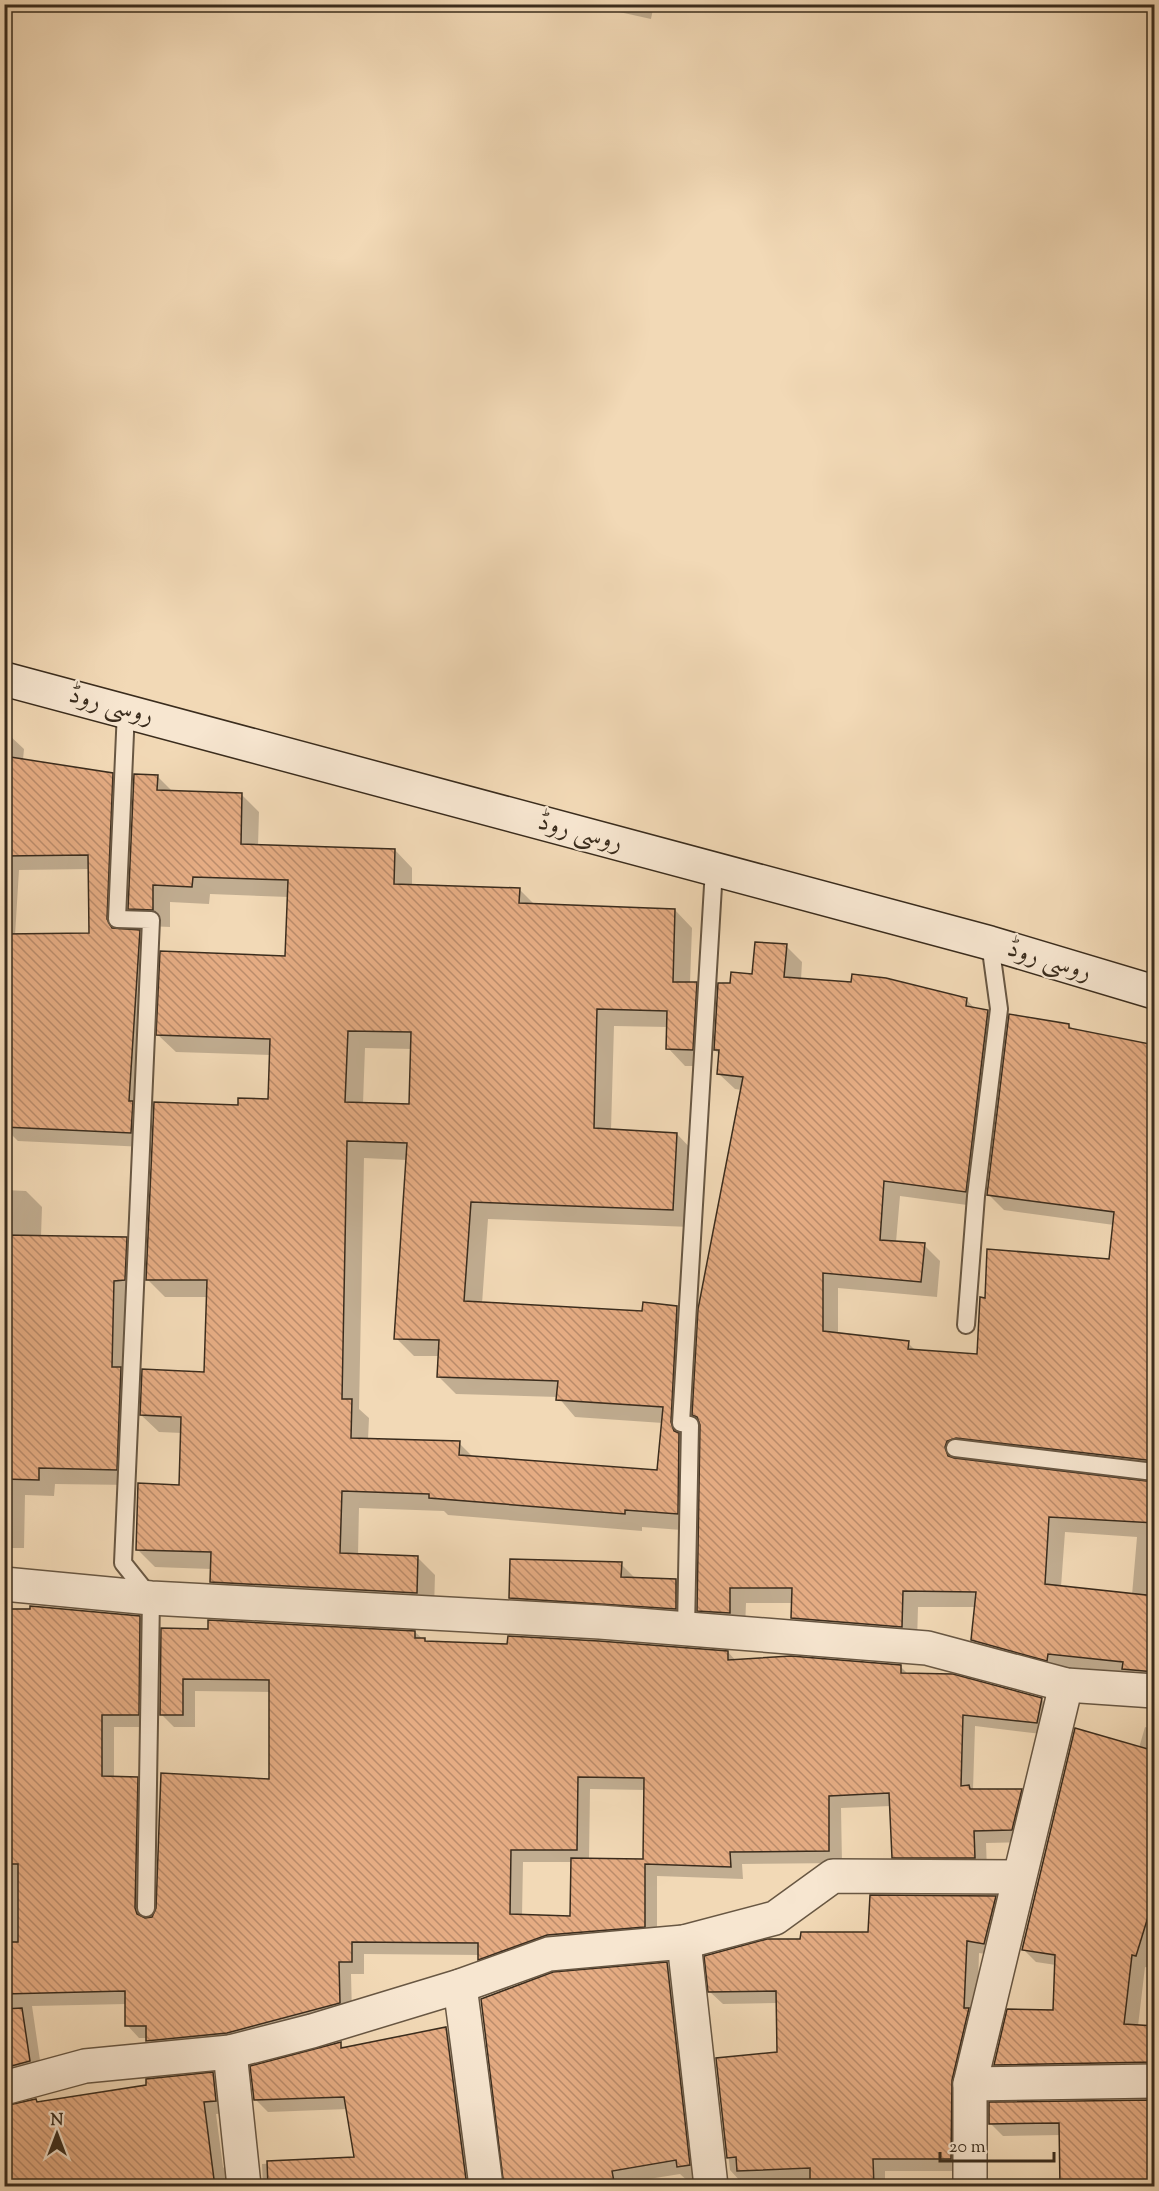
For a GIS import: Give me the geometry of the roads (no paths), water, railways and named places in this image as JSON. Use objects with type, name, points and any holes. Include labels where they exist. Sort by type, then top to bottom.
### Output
[{"type":"street","name":"روسی روڈ","points":[[4,679],[990,943],[1155,992]]},
{"type":"street","points":[[4,1584],[151,1598],[600,1622],[927,1648],[1066,1685],[1155,1691]]},
{"type":"street","points":[[970,2187],[970,2084],[1066,1685]]},
{"type":"street","points":[[4,2088],[85,2066],[230,2052],[312,2031],[460,1986],[549,1954],[684,1942],[775,1918],[833,1876],[1018,1877]]},
{"type":"street","points":[[684,1942],[711,2187]]},
{"type":"street","points":[[460,1986],[486,2187]]},
{"type":"street","points":[[230,2052],[244,2187]]},
{"type":"street","points":[[970,2084],[1155,2081]]},
{"type":"lane","points":[[126,710],[117,919],[151,920],[123,1563],[151,1598],[146,1908]]},
{"type":"lane","points":[[686,1629],[690,1425],[681,1423],[714,869]]},
{"type":"lane","points":[[966,1325],[976,1196],[999,1009],[990,943]]},
{"type":"lane","points":[[955,1448],[1155,1472]]}]
